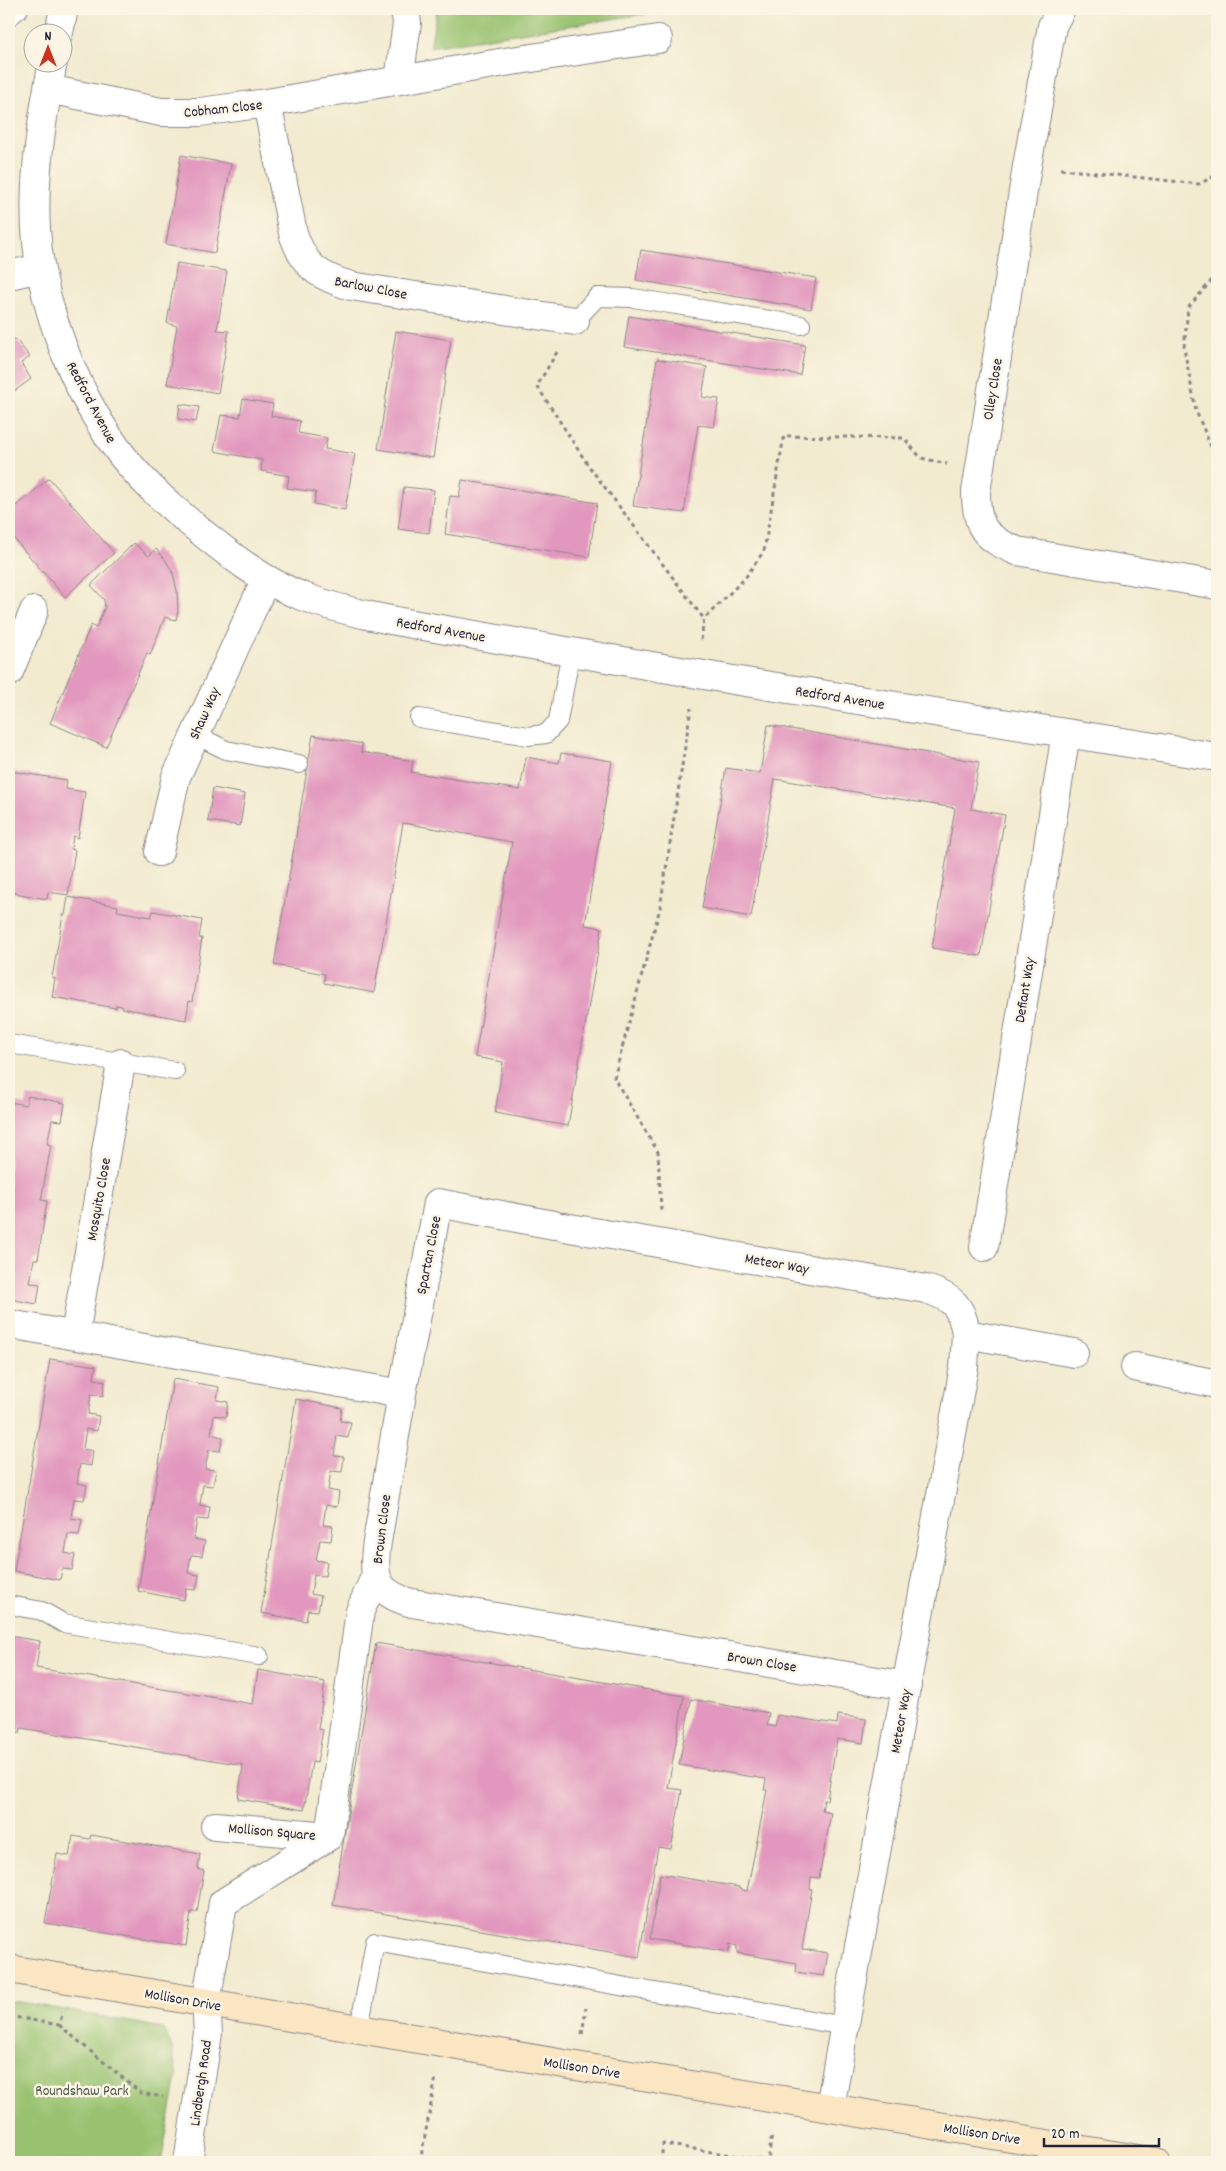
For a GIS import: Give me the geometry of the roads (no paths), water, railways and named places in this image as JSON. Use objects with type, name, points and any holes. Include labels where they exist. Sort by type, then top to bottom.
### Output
[{"type":"main road","name":"Mollison Drive","points":[[9,1969],[576,2066],[830,2107],[1085,2156],[1156,2162]]},
{"type":"street","points":[[61,22],[64,9]]},
{"type":"street","points":[[399,80],[407,23],[405,9]]},
{"type":"street","name":"Olley Close","points":[[1061,9],[1052,26],[1027,166],[979,470],[976,513],[984,532],[999,544],[1017,551],[1217,585]]},
{"type":"street","name":"Cobham Close","points":[[50,76],[161,112],[180,114],[267,103],[658,39]]},
{"type":"street","name":"Redford Avenue","points":[[50,76],[38,145],[36,227],[40,268],[60,340],[74,374],[116,447],[150,488],[218,546],[266,579],[304,597],[353,612],[739,681],[1217,757]]},
{"type":"street","name":"Barlow Close","points":[[267,103],[293,233],[298,248],[317,273],[351,286],[575,321]]},
{"type":"street","points":[[9,276],[40,268]]},
{"type":"street","name":"Shaw Way","points":[[159,852],[176,777],[266,579]]},
{"type":"street","points":[[9,672],[34,611]]},
{"type":"street","name":"Defiant Way","points":[[984,1247],[1066,733]]},
{"type":"street","name":"Mosquito Close","points":[[75,1335],[121,1063]]},
{"type":"street","name":"Spartan Close","points":[[402,1394],[438,1203],[559,1226]]},
{"type":"street","name":"Meteor Way","points":[[559,1226],[926,1289],[941,1293],[952,1300],[959,1309],[966,1334],[964,1367],[830,2107]]},
{"type":"street","points":[[9,1324],[402,1394]]},
{"type":"street","points":[[966,1334],[1074,1353]]},
{"type":"street","points":[[1135,1367],[1217,1384]]},
{"type":"street","name":"Brown Close","points":[[402,1394],[376,1548],[375,1576],[387,1593],[412,1603],[907,1686]]},
{"type":"street","points":[[329,1836],[360,1611],[375,1576]]},
{"type":"street","name":"Mollison Square","points":[[215,1826],[329,1836]]},
{"type":"street","name":"Lindbergh Road","points":[[188,2162],[208,2033],[206,2003],[223,1903],[329,1836]]},
{"type":"lane","points":[[9,17],[20,9]]},
{"type":"lane","points":[[575,321],[597,296],[633,298],[800,325]]},
{"type":"lane","points":[[419,718],[528,736],[546,734],[558,722],[571,652]]},
{"type":"lane","points":[[194,734],[226,750],[299,764]]},
{"type":"lane","points":[[9,1044],[175,1071]]},
{"type":"lane","points":[[9,1605],[42,1610],[63,1623],[260,1656]]},
{"type":"lane","points":[[359,2029],[375,1942],[844,2026]]},
{"type":"park label","name":"Roundshaw Park","points":[[82,2090]]}]
